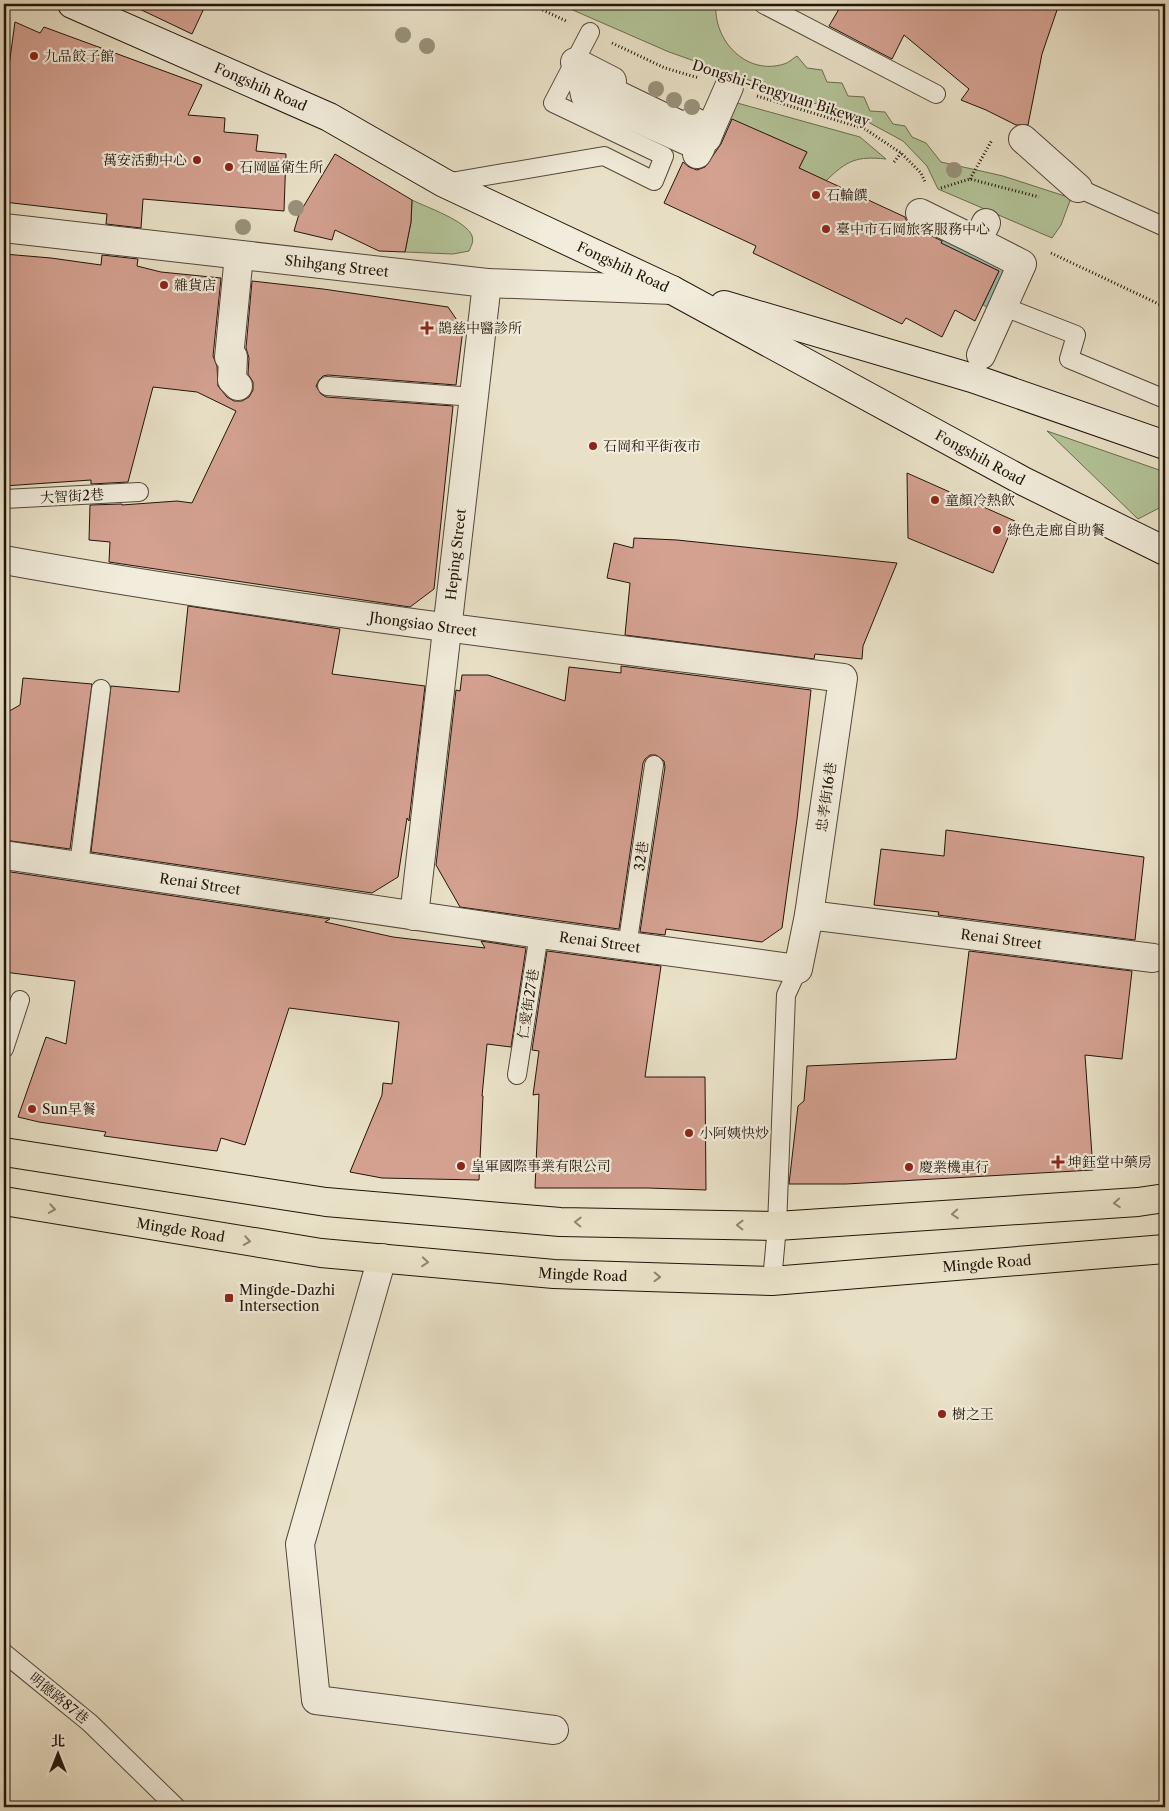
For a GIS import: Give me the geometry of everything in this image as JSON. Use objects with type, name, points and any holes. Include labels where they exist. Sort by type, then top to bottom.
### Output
[{"type":"main road","points":[[4,1152],[326,1202],[560,1222],[777,1226],[1128,1203],[1165,1198]]},
{"type":"main road","name":"Mingde Road","points":[[4,1201],[321,1253],[554,1274],[772,1281],[1165,1249]]},
{"type":"street","name":"Fongshih Road","points":[[72,4],[329,117],[444,183],[672,290],[1023,481],[1165,550]]},
{"type":"street","points":[[575,62],[710,130]]},
{"type":"street","points":[[698,154],[700,147],[585,95],[583,85],[587,82],[593,83],[707,138],[729,87]]},
{"type":"street","points":[[1023,139],[1078,188]]},
{"type":"street","points":[[920,213],[981,232],[1022,264],[993,313],[981,355]]},
{"type":"street","name":"Shihgang Street","points":[[4,228],[487,283],[672,290]]},
{"type":"street","points":[[238,386],[232,380],[233,358],[229,357],[239,255]]},
{"type":"street","name":"Heping Street","points":[[414,916],[487,283]]},
{"type":"street","points":[[672,290],[972,378],[1165,445]]},
{"type":"street","name":"Jhongsiao Street","points":[[4,560],[108,579],[447,627],[843,678]]},
{"type":"street","name":"忠孝街16巷","points":[[809,916],[843,678]]},
{"type":"street","name":"Renai Street","points":[[4,855],[627,947],[798,970]]},
{"type":"street","points":[[798,970],[809,916]]},
{"type":"street","name":"Renai Street","points":[[809,916],[1153,958]]},
{"type":"street","points":[[382,1258],[300,1544],[316,1700],[554,1730]]},
{"type":"lane","points":[[763,4],[936,94]]},
{"type":"lane","points":[[444,183],[604,156],[654,181],[664,156],[553,103],[590,32]]},
{"type":"lane","points":[[1078,188],[1165,227]]},
{"type":"lane","points":[[993,313],[1076,335],[1069,359],[1165,399]]},
{"type":"lane","points":[[327,386],[474,397]]},
{"type":"lane","name":"大智街2巷","points":[[4,499],[140,492]]},
{"type":"lane","points":[[79,865],[101,689]]},
{"type":"lane","name":"32巷","points":[[627,947],[654,765]]},
{"type":"lane","name":"仁愛街27巷","points":[[517,1075],[539,934]]},
{"type":"lane","points":[[772,1281],[777,1226],[786,995],[798,970]]},
{"type":"lane","points":[[4,1049],[20,1000]]},
{"type":"lane","name":"明德路87巷","points":[[4,1653],[90,1723],[176,1807]]},
{"type":"path","name":"Dongshi-Fengyuan Bikeway","points":[[530,4],[665,68],[865,129],[902,152],[921,174],[925,182]]},
{"type":"path","points":[[970,179],[994,136]]},
{"type":"path","points":[[894,162],[902,152]]},
{"type":"path","points":[[937,189],[970,179],[1046,199],[1066,190],[1078,188]]},
{"type":"path","points":[[1049,252],[1165,307]]},
{"type":"green space","points":[[559,4],[716,4],[720,30],[726,42],[745,60],[757,65],[770,66],[786,63],[797,56],[807,68],[822,70],[827,82],[842,83],[848,96],[864,97],[870,111],[885,112],[893,124],[905,126],[912,137],[926,143],[941,162],[1003,176],[1071,198],[1061,225],[1052,238],[938,189],[927,166],[903,141],[868,122],[669,52]]},
{"type":"green space","points":[[730,101],[860,137],[886,159],[867,158],[853,161],[840,168],[826,181],[799,168],[807,152],[723,116]]},
{"type":"green space","points":[[412,200],[455,220],[469,230],[473,240],[469,251],[453,254],[405,252],[411,222]]},
{"type":"green space","points":[[1047,431],[1165,472],[1165,505],[1138,519]]},
{"type":"water","points":[[944,236],[1014,269],[994,311],[983,305],[999,271],[941,243]]},
{"type":"building","points":[[129,4],[206,4],[192,34]]},
{"type":"building","points":[[842,4],[1039,4],[1057,10],[1042,54],[1028,125],[1016,125],[961,100],[969,89],[904,35],[892,59],[829,26]]},
{"type":"building","points":[[15,22],[40,33],[44,27],[202,85],[188,115],[225,118],[224,132],[258,135],[256,151],[286,154],[284,211],[143,199],[141,228],[106,224],[107,214],[4,202],[4,102]]},
{"type":"building","name":"臺中市石岡旅客服務中心","points":[[732,119],[807,152],[799,168],[905,217],[907,222],[913,227],[999,271],[975,321],[955,310],[942,337],[906,318],[902,324],[753,253],[756,246],[664,203],[683,162],[697,170],[705,167],[721,144]]},
{"type":"building","points":[[335,154],[412,200],[411,222],[405,252],[379,251],[335,230],[332,240],[294,231],[299,214]]},
{"type":"building","points":[[4,254],[101,265],[102,255],[138,259],[137,266],[161,272],[221,278],[213,356],[217,366],[218,386],[227,397],[234,401],[242,401],[249,397],[253,390],[253,382],[248,374],[249,358],[246,348],[252,281],[448,307],[463,329],[456,385],[328,375],[323,376],[316,386],[321,394],[326,397],[453,406],[434,589],[410,607],[109,562],[110,542],[89,540],[90,505],[177,501],[192,503],[236,411],[197,392],[153,387],[128,482],[91,484],[91,480],[4,486]]},
{"type":"building","points":[[907,473],[1015,521],[993,573],[908,538]]},
{"type":"building","points":[[634,538],[677,540],[897,563],[863,646],[862,659],[815,654],[814,659],[625,635],[630,583],[607,578],[614,543],[633,548]]},
{"type":"building","points":[[188,606],[340,629],[332,674],[425,686],[409,821],[407,818],[398,877],[372,893],[91,852],[111,686],[179,692]]},
{"type":"building","points":[[621,666],[811,690],[797,819],[782,928],[762,942],[666,929],[665,935],[640,932],[665,767],[664,761],[656,755],[650,755],[643,763],[619,929],[460,907],[436,865],[456,690],[460,691],[462,675],[488,675],[565,701],[569,667],[621,673]]},
{"type":"building","points":[[23,678],[92,684],[70,849],[4,840],[4,714],[20,705]]},
{"type":"building","points":[[946,830],[1144,857],[1135,940],[938,915],[939,912],[874,905],[881,849],[944,856]]},
{"type":"building","points":[[4,871],[330,919],[325,922],[393,937],[485,948],[481,941],[526,948],[511,1047],[487,1044],[482,1096],[479,1180],[382,1178],[350,1172],[382,1095],[383,1083],[392,1084],[399,1022],[289,1008],[245,1145],[221,1138],[217,1151],[104,1136],[106,1132],[18,1117],[46,1037],[66,1044],[75,981],[4,972]]},
{"type":"building","points":[[547,951],[661,966],[645,1077],[705,1077],[706,1190],[535,1188],[539,1094],[533,1095],[539,1051],[532,1050]]},
{"type":"building","points":[[969,951],[1132,971],[1122,1059],[1085,1055],[1093,1170],[846,1184],[789,1184],[798,1106],[804,1101],[807,1066],[956,1059]]},
{"type":"place","name":"九品餃子館","points":[[34,56]]},
{"type":"place","name":"萬安活動中心","points":[[197,160]]},
{"type":"place","name":"石岡區衛生所","points":[[229,167]]},
{"type":"place","name":"石輪饌","points":[[816,195]]},
{"type":"place","name":"臺中市石岡旅客服務中心","points":[[826,229]]},
{"type":"place","name":"雜貨店","points":[[164,285]]},
{"type":"place","name":"鵲慈中醫診所","points":[[427,328]]},
{"type":"place","name":"石岡和平街夜市","points":[[593,446]]},
{"type":"place","name":"童顏冷熱飲","points":[[935,500]]},
{"type":"place","name":"綠色走廊自助餐","points":[[997,530]]},
{"type":"place","name":"Sun早餐","points":[[32,1109]]},
{"type":"place","name":"小阿姨快炒","points":[[689,1133]]},
{"type":"place","name":"坤鈺堂中藥房","points":[[1058,1162]]},
{"type":"place","name":"皇軍國際事業有限公司","points":[[461,1166]]},
{"type":"place","name":"慶業機車行","points":[[909,1167]]},
{"type":"place","name":"Mingde-Dazhi Intersection","points":[[229,1298]]},
{"type":"place","name":"樹之王","points":[[942,1414]]}]
